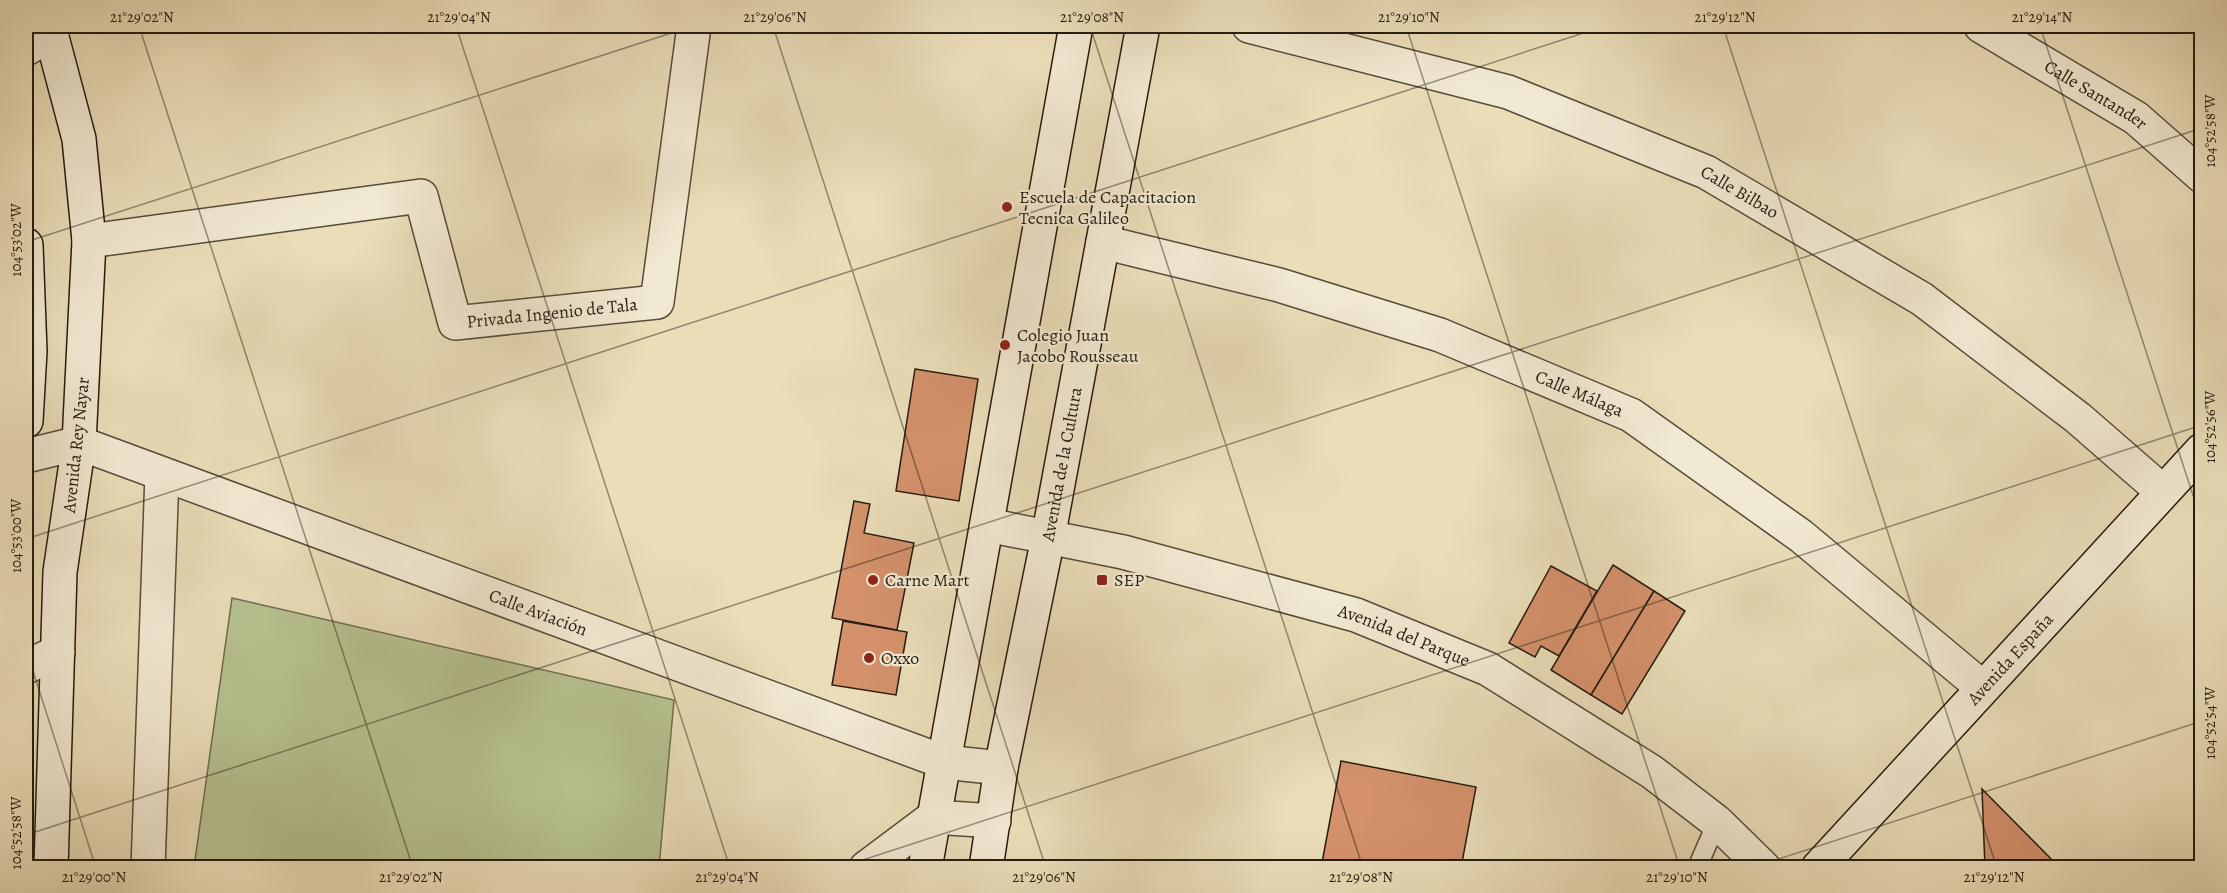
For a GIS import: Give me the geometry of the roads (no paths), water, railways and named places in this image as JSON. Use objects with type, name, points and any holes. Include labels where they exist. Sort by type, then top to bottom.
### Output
[{"type":"street","name":"Privada Ingenio de Tala","points":[[89,241],[421,196],[455,323],[657,302],[694,26]]},
{"type":"street","points":[[925,867],[1077,26]]},
{"type":"street","name":"Avenida de la Cultura","points":[[986,867],[1002,768],[1048,538],[1143,26]]},
{"type":"street","name":"Calle Bilbao","points":[[1249,26],[1508,92],[1706,172],[1922,299],[2078,418],[2163,492]]},
{"type":"street","name":"Calle Santander","points":[[1981,26],[2136,118],[2202,176]]},
{"type":"street","name":"Avenida Rey Nayar","points":[[42,36],[79,139],[89,241],[79,443],[60,573],[51,867]]},
{"type":"street","name":"Calle Málaga","points":[[1103,242],[1279,285],[1440,335],[1631,415],[1801,536],[1983,688]]},
{"type":"street","points":[[26,245],[30,351],[26,421]]},
{"type":"street","points":[[26,456],[79,443]]},
{"type":"street","name":"Calle Aviación","points":[[79,443],[944,762],[1002,768]]},
{"type":"street","name":"Avenida España","points":[[1818,867],[2202,450]]},
{"type":"street","points":[[148,867],[162,474]]},
{"type":"street","name":"Avenida del Parque","points":[[987,525],[1123,552],[1356,615],[1488,669],[1652,772],[1717,822],[1764,867]]},
{"type":"street","points":[[26,667],[58,652]]},
{"type":"street","points":[[866,867],[934,817],[994,821]]},
{"type":"lane","points":[[1697,867],[1717,822]]},
{"type":"place","name":"Escuela de Capacitacion Tecnica Galileo","points":[[1007,207]]},
{"type":"place","name":"Colegio Juan Jacobo Rousseau","points":[[1005,345]]},
{"type":"place","name":"Carne Mart","points":[[873,580]]},
{"type":"place","name":"SEP","points":[[1102,580]]},
{"type":"place","name":"Oxxo","points":[[869,658]]}]
